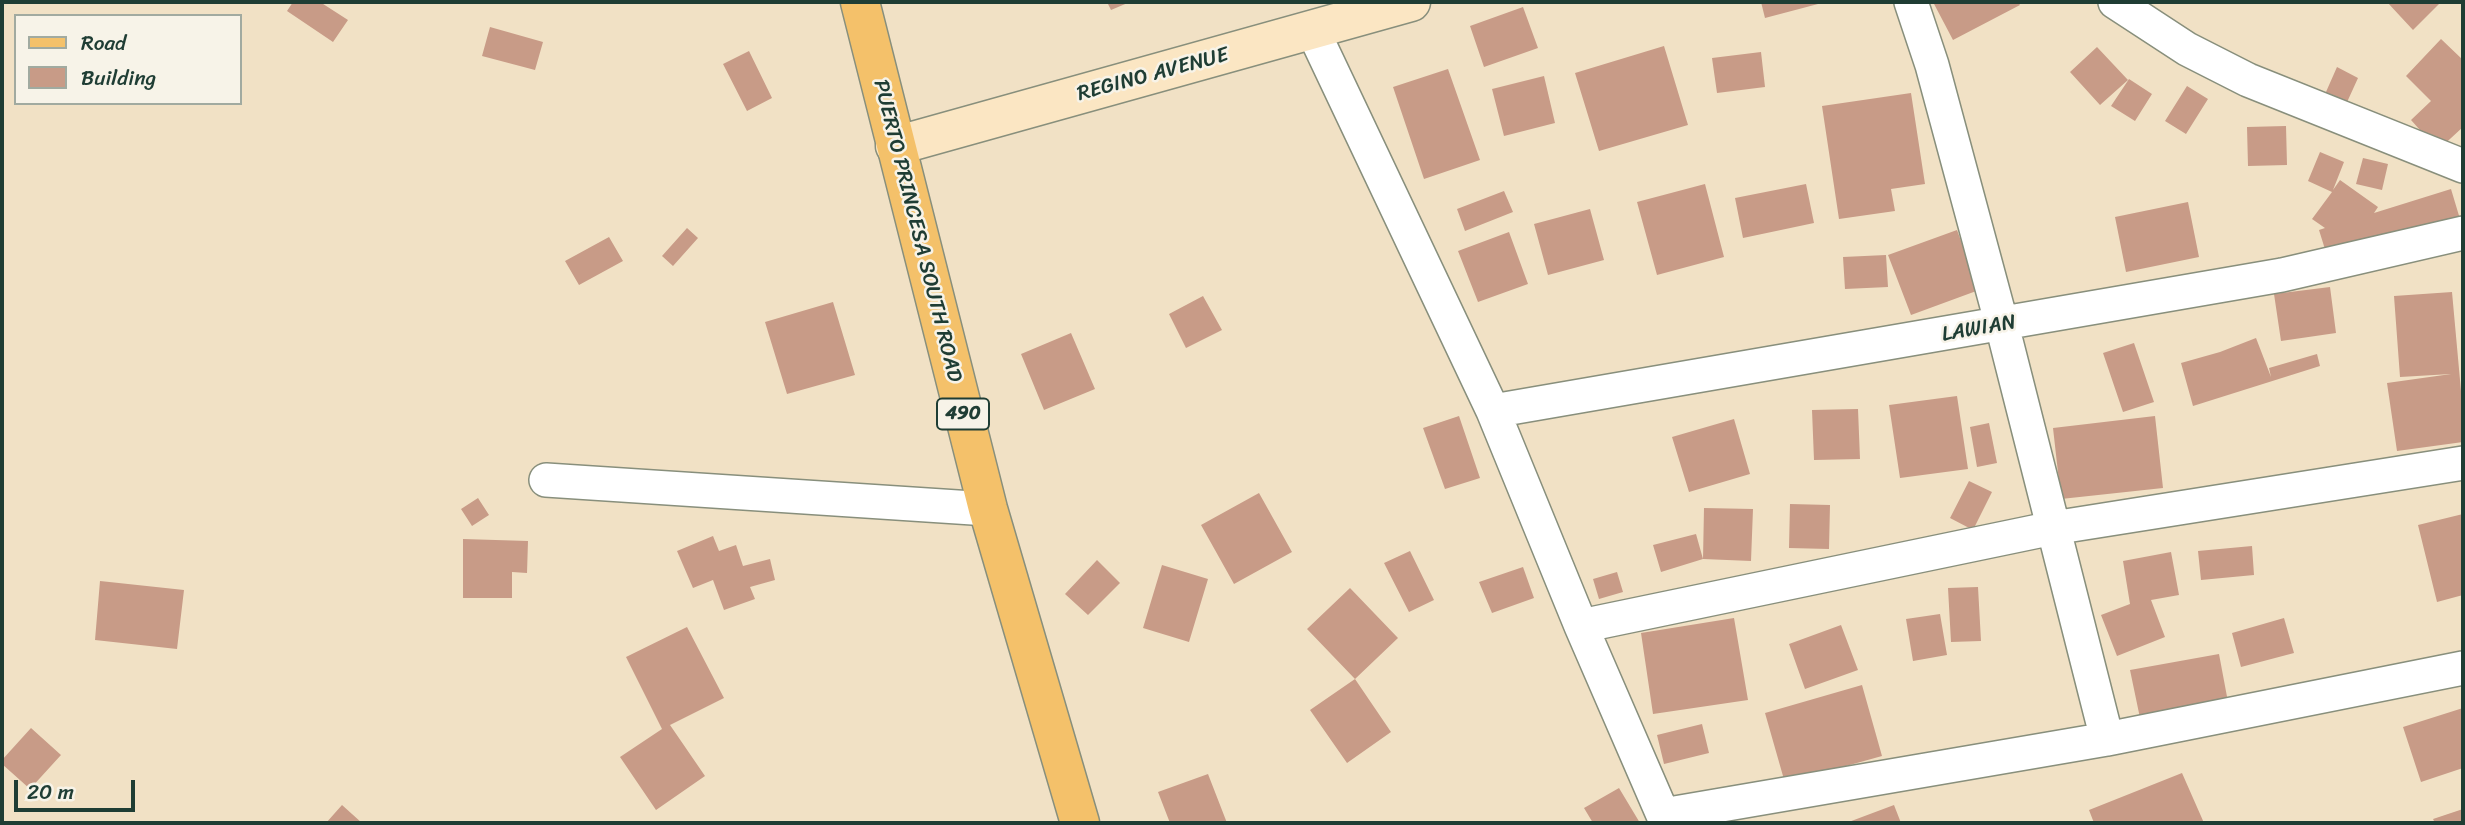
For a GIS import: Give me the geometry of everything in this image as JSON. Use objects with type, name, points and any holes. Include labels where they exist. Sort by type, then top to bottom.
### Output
[{"type":"main road","name":"PUERTO PRINCESA SOUTH ROAD","points":[[860,2],[988,509],[1080,823]]},
{"type":"street","name":"REGINO AVENUE","points":[[895,146],[1411,2]]},
{"type":"street","points":[[1912,2],[1932,65],[2002,325],[2107,739]]},
{"type":"street","points":[[2115,2],[2187,49],[2248,80],[2463,166]]},
{"type":"street","points":[[1313,31],[1493,411],[1581,626],[1665,819],[2107,739],[2463,668]]},
{"type":"street","name":"LAWIAN","points":[[1493,411],[2282,275],[2463,233]]},
{"type":"street","points":[[1581,626],[2053,528],[2463,463]]},
{"type":"street","points":[[546,480],[988,509]]},
{"type":"building","points":[[293,2],[320,2],[348,20],[333,42],[287,11]]},
{"type":"building","points":[[1107,2],[1130,2],[1111,10]]},
{"type":"building","points":[[1761,2],[1818,2],[1818,4],[1765,18]]},
{"type":"building","points":[[1933,2],[2018,2],[2020,5],[1953,40]]},
{"type":"building","points":[[2387,2],[2441,2],[2413,30]]},
{"type":"building","points":[[1523,7],[1538,48],[1484,67],[1470,26]]},
{"type":"building","points":[[490,27],[543,42],[535,70],[482,56]]},
{"type":"building","points":[[2441,39],[2463,60],[2463,127],[2438,150],[2411,120],[2431,101],[2406,76]]},
{"type":"building","points":[[1664,46],[1688,125],[1599,151],[1575,73]]},
{"type":"building","points":[[2097,47],[2128,80],[2100,105],[2070,72]]},
{"type":"building","points":[[749,51],[772,98],[747,111],[723,64]]},
{"type":"building","points":[[1761,52],[1765,87],[1717,93],[1712,58]]},
{"type":"building","points":[[2337,67],[2358,78],[2343,111],[2322,101]]},
{"type":"building","points":[[1448,69],[1480,160],[1424,179],[1393,87]]},
{"type":"building","points":[[1544,76],[1555,123],[1504,136],[1492,89]]},
{"type":"building","points":[[2129,79],[2152,94],[2135,121],[2111,106]]},
{"type":"building","points":[[2187,86],[2208,99],[2186,134],[2165,121]]},
{"type":"building","points":[[1911,93],[1925,184],[1891,189],[1895,211],[1839,219],[1822,106]]},
{"type":"building","points":[[2286,126],[2287,165],[2248,166],[2247,127]]},
{"type":"building","points":[[2320,152],[2344,162],[2333,190],[2340,180],[2378,207],[2374,213],[2451,189],[2460,219],[2328,259],[2319,230],[2325,228],[2312,219],[2332,192],[2308,181]]},
{"type":"building","points":[[2363,158],[2388,164],[2382,190],[2356,184]]},
{"type":"building","points":[[1705,184],[1724,257],[1657,275],[1637,202]]},
{"type":"building","points":[[1806,184],[1814,223],[1743,238],[1735,198]]},
{"type":"building","points":[[1504,191],[1513,212],[1465,231],[1457,209]]},
{"type":"building","points":[[2188,202],[2199,257],[2126,272],[2115,217]]},
{"type":"building","points":[[1590,209],[1604,260],[1548,275],[1534,224]]},
{"type":"building","points":[[687,228],[698,238],[673,266],[662,256]]},
{"type":"building","points":[[1957,230],[1979,290],[1911,315],[1888,255]]},
{"type":"building","points":[[1509,232],[1528,284],[1478,302],[1458,251]]},
{"type":"building","points":[[609,237],[623,261],[579,285],[565,261]]},
{"type":"building","points":[[1886,255],[1888,287],[1845,289],[1843,257]]},
{"type":"building","points":[[2330,287],[2336,333],[2281,341],[2274,294]]},
{"type":"building","points":[[2452,292],[2463,413],[2463,442],[2397,451],[2387,383],[2451,374],[2400,377],[2394,296]]},
{"type":"building","points":[[1203,296],[1222,330],[1186,348],[1169,314]]},
{"type":"building","points":[[833,302],[855,375],[787,394],[765,322]]},
{"type":"building","points":[[1071,333],[1095,389],[1044,410],[1021,354]]},
{"type":"building","points":[[2256,338],[2271,377],[2269,368],[2317,354],[2320,366],[2193,406],[2181,363]]},
{"type":"building","points":[[2134,343],[2154,402],[2123,412],[2103,353]]},
{"type":"building","points":[[1957,396],[1968,469],[1900,478],[1889,405]]},
{"type":"building","points":[[1858,409],[1860,459],[1814,460],[1812,410]]},
{"type":"building","points":[[1459,416],[1480,478],[1445,489],[1423,428]]},
{"type":"building","points":[[2155,416],[2163,488],[2061,499],[2053,428]]},
{"type":"building","points":[[1734,419],[1750,474],[1689,492],[1672,437]]},
{"type":"building","points":[[1989,423],[1997,463],[1977,467],[1970,427]]},
{"type":"building","points":[[1969,481],[1992,492],[1973,530],[1950,518]]},
{"type":"building","points":[[1259,493],[1292,552],[1234,584],[1201,525]]},
{"type":"building","points":[[478,498],[489,515],[472,526],[461,509]]},
{"type":"building","points":[[1790,504],[1830,505],[1829,549],[1789,548]]},
{"type":"building","points":[[1704,508],[1753,509],[1751,561],[1703,559]]},
{"type":"building","points":[[2463,514],[2463,595],[2437,602],[2418,525]]},
{"type":"building","points":[[1696,534],[1703,559],[1661,572],[1653,545]]},
{"type":"building","points":[[713,536],[719,551],[736,545],[743,566],[770,559],[775,580],[750,587],[755,599],[724,610],[713,580],[693,588],[677,551]]},
{"type":"building","points":[[463,539],[528,541],[527,573],[512,572],[512,598],[463,598]]},
{"type":"building","points":[[2252,546],[2254,575],[2201,580],[2198,551]]},
{"type":"building","points":[[1410,551],[1434,600],[1409,612],[1384,563]]},
{"type":"building","points":[[2171,552],[2179,595],[2151,600],[2165,637],[2117,656],[2101,615],[2130,604],[2123,561]]},
{"type":"building","points":[[1097,560],[1120,583],[1088,615],[1065,594]]},
{"type":"building","points":[[1162,565],[1208,579],[1189,642],[1143,628]]},
{"type":"building","points":[[1523,567],[1534,598],[1492,613],[1479,582]]},
{"type":"building","points":[[1617,572],[1623,592],[1599,599],[1593,579]]},
{"type":"building","points":[[100,581],[184,590],[177,649],[95,640]]},
{"type":"building","points":[[1978,587],[1981,641],[1951,642],[1948,588]]},
{"type":"building","points":[[1350,588],[1398,638],[1355,679],[1307,629]]},
{"type":"building","points":[[1940,614],[1947,655],[1913,661],[1906,619]]},
{"type":"building","points":[[1734,618],[1748,700],[1653,714],[1641,633]]},
{"type":"building","points":[[2284,618],[2294,653],[2241,667],[2232,633]]},
{"type":"building","points":[[1841,625],[1858,670],[1805,689],[1789,644]]},
{"type":"building","points":[[687,627],[724,698],[670,725],[705,776],[656,810],[620,757],[662,729],[626,657]]},
{"type":"building","points":[[2219,654],[2228,702],[2140,718],[2130,670]]},
{"type":"building","points":[[1355,679],[1391,732],[1347,763],[1310,710]]},
{"type":"building","points":[[1862,685],[1882,756],[1785,783],[1765,713]]},
{"type":"building","points":[[2463,708],[2463,768],[2421,782],[2403,727]]},
{"type":"building","points":[[1702,724],[1709,753],[1664,764],[1657,735]]},
{"type":"building","points":[[31,728],[61,755],[30,789],[2,764],[2,760]]},
{"type":"building","points":[[2182,773],[2204,823],[2094,823],[2089,810]]},
{"type":"building","points":[[1208,774],[1227,823],[1170,823],[1158,792]]},
{"type":"building","points":[[1619,788],[1640,823],[1593,823],[1584,808]]},
{"type":"building","points":[[342,805],[362,823],[326,823]]},
{"type":"building","points":[[1894,805],[1901,823],[1846,823]]},
{"type":"building","points":[[2463,809],[2463,823],[2435,823],[2433,819]]}]
